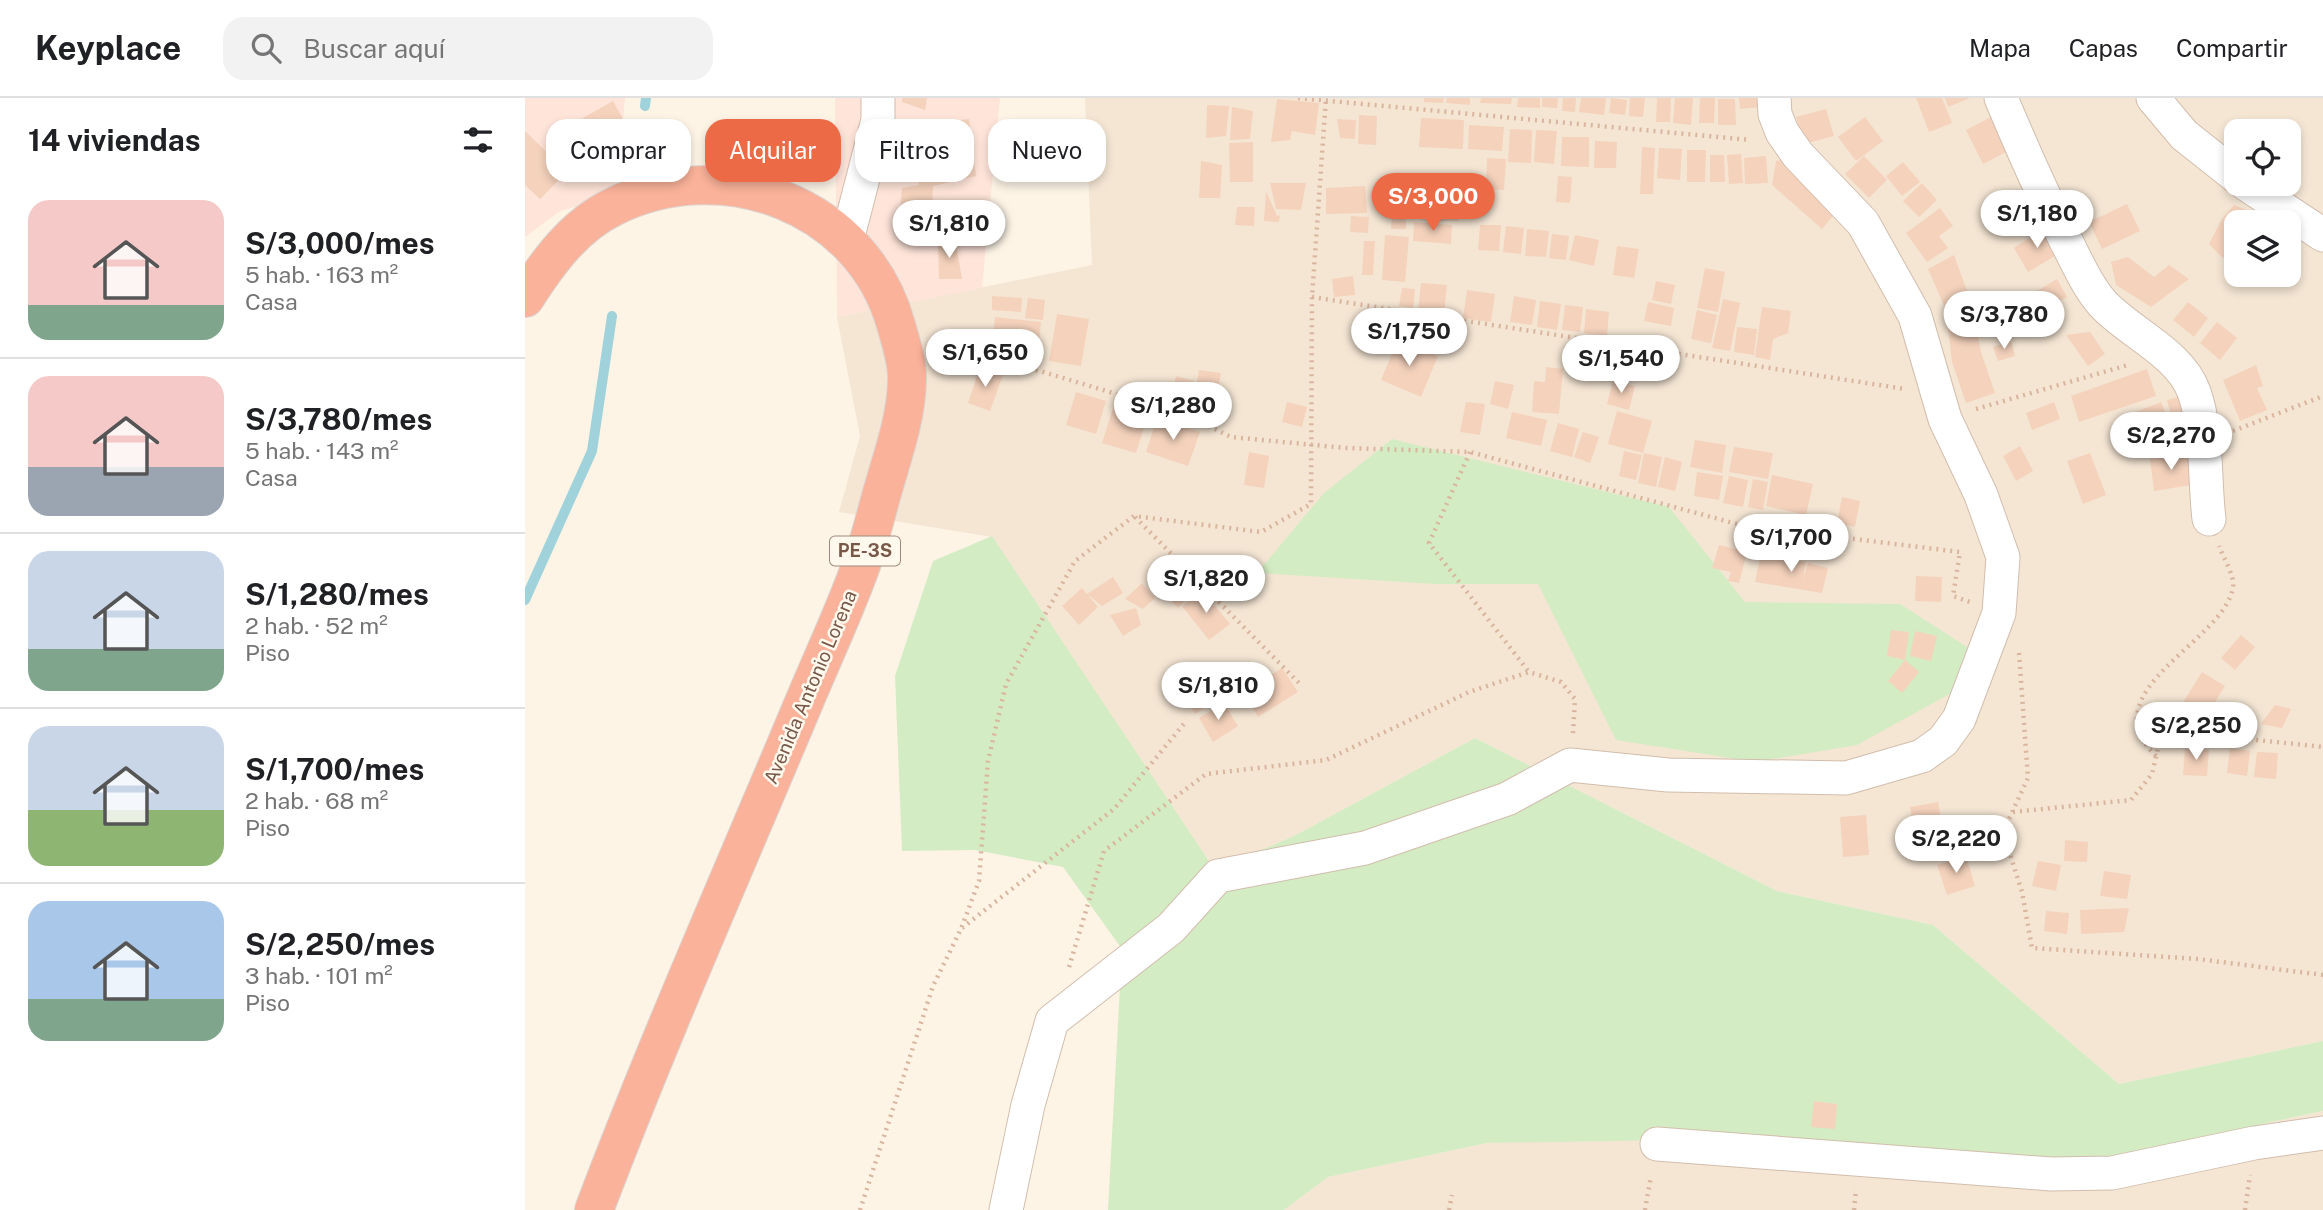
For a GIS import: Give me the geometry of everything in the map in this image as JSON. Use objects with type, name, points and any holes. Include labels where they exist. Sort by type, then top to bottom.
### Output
[{"type":"highway","name":"Avenida Antonio Lorena","points":[[525,298],[545,267],[579,228],[613,206],[657,191],[697,184],[746,189],[780,198],[810,214],[846,240],[872,268],[891,309],[908,376],[905,416],[860,568],[594,1210]]},
{"type":"street","points":[[846,240],[878,120],[878,98]]},
{"type":"street","points":[[1006,1210],[1028,1105],[1052,1021],[1171,928],[1218,876],[1365,848],[1507,799],[1570,765],[1668,775],[1846,778],[1921,756],[1943,741],[1959,719],[1999,613],[2003,557],[1981,495],[1945,419],[1915,316],[1863,223],[1790,143],[1776,114],[1774,98]]},
{"type":"street","points":[[2001,98],[2047,203],[2102,303],[2166,354],[2194,390],[2204,443],[2209,519]]},
{"type":"street","points":[[2153,98],[2184,135],[2224,167]]},
{"type":"street","points":[[2264,196],[2323,234]]},
{"type":"street","points":[[1657,1144],[2051,1174],[2112,1173],[2254,1143],[2323,1133]]},
{"type":"path","points":[[1298,98],[1790,143]]},
{"type":"path","points":[[860,1210],[933,986],[961,929],[979,881],[988,761],[1006,684],[1075,561],[1134,516],[1261,533],[1311,504],[1312,297],[1326,99]]},
{"type":"path","points":[[1312,297],[1907,389],[1945,419],[2166,354]]},
{"type":"path","points":[[902,348],[1039,371],[1186,415],[1231,437],[1311,446],[1470,452],[1741,525],[1960,552],[1953,596],[1999,613],[2021,657],[2028,778],[2003,832],[2022,892],[2032,948],[2199,959],[2323,975]]},
{"type":"path","points":[[2204,443],[2323,396]]},
{"type":"path","points":[[1470,452],[1429,543],[1529,672],[1561,682],[1575,699],[1570,765]]},
{"type":"path","points":[[1134,516],[1301,685]]},
{"type":"path","points":[[2156,757],[2144,745],[2137,722],[2145,692],[2165,664],[2193,642],[2228,604],[2234,584],[2209,519]]},
{"type":"path","points":[[1068,969],[1104,851],[1206,774],[1326,760],[1469,692],[1529,672]]},
{"type":"path","points":[[961,929],[1114,809],[1187,720]]},
{"type":"path","points":[[2013,812],[2131,800],[2152,774],[2160,739],[2172,732],[2323,747]]},
{"type":"path","points":[[1449,1210],[1452,1195]]},
{"type":"shaded area","points":[[525,98],[625,98],[623,119],[546,119],[546,182],[617,182],[616,196],[560,211],[525,237]]},
{"type":"shaded area","points":[[835,98],[1000,98],[998,119],[988,119],[988,182],[992,182],[982,288],[837,317],[836,182],[841,182],[841,119],[835,119]]},
{"type":"shaded area","points":[[1085,98],[2323,98],[2323,1041],[2119,1084],[1933,925],[1777,891],[1475,738],[1294,836],[1215,870],[992,537],[839,512],[860,436],[837,317],[1092,265],[1089,182],[1106,182],[1106,119],[1086,119]]},
{"type":"shaded area","points":[[2323,1111],[2323,1210],[1284,1210],[1328,1177],[1487,1143],[1759,1135],[2083,1162]]},
{"type":"green space","points":[[1392,439],[1669,507],[1745,602],[1900,604],[1967,647],[1955,691],[1857,745],[1755,762],[1616,740],[1538,584],[1435,584],[1257,573],[1324,493]]},
{"type":"green space","points":[[992,536],[1215,870],[1294,836],[1475,738],[1777,891],[1933,925],[2119,1084],[2323,1041],[2323,1111],[2083,1162],[1788,1138],[1487,1143],[1328,1177],[1284,1210],[1108,1210],[1122,949],[1063,867],[975,850],[902,851],[895,676],[933,561]]},
{"type":"building","points":[[902,98],[927,98],[925,110],[902,102]]},
{"type":"building","points":[[1424,98],[1444,98],[1443,103],[1424,102]]},
{"type":"building","points":[[1447,98],[1470,98],[1470,105],[1446,103]]},
{"type":"building","points":[[1481,98],[1512,98],[1511,104],[1480,103]]},
{"type":"building","points":[[1518,98],[1540,98],[1540,108],[1517,107]]},
{"type":"building","points":[[1542,98],[1558,98],[1557,108],[1542,107]]},
{"type":"building","points":[[1563,98],[1576,98],[1575,112],[1562,111]]},
{"type":"building","points":[[1581,98],[1606,98],[1604,115],[1579,112]]},
{"type":"building","points":[[1611,98],[1627,100],[1625,115],[1609,113]]},
{"type":"building","points":[[1630,98],[1645,98],[1643,117],[1629,116]]},
{"type":"building","points":[[1657,98],[1671,98],[1670,122],[1656,122]]},
{"type":"building","points":[[1675,98],[1693,98],[1691,125],[1673,123]]},
{"type":"building","points":[[1700,98],[1715,98],[1714,123],[1699,123]]},
{"type":"building","points":[[1739,98],[1761,98],[1761,107],[1740,109]]},
{"type":"building","points":[[1916,98],[1942,98],[1952,123],[1929,132]]},
{"type":"building","points":[[1945,98],[1970,98],[1948,107]]},
{"type":"building","points":[[1277,99],[1319,103],[1315,135],[1292,131],[1290,140],[1271,142]]},
{"type":"building","points":[[1718,99],[1735,99],[1736,125],[1718,125]]},
{"type":"building","points":[[613,101],[623,119],[581,119]]},
{"type":"building","points":[[1207,105],[1229,106],[1226,136],[1206,138]]},
{"type":"building","points":[[1232,107],[1253,111],[1250,139],[1230,140]]},
{"type":"building","points":[[1826,109],[1834,136],[1804,144],[1796,117]]},
{"type":"building","points":[[1359,115],[1377,116],[1376,145],[1358,144]]},
{"type":"building","points":[[1865,117],[1883,141],[1856,161],[1838,137]]},
{"type":"building","points":[[1991,117],[2008,151],[1983,164],[1966,130]]},
{"type":"building","points":[[1421,118],[1464,120],[1463,149],[1419,147]]},
{"type":"building","points":[[1337,119],[1356,120],[1355,139],[1340,138]]},
{"type":"building","points":[[1469,125],[1504,127],[1502,151],[1468,149]]},
{"type":"building","points":[[1510,129],[1532,130],[1531,163],[1508,162]]},
{"type":"building","points":[[1536,130],[1557,131],[1554,164],[1534,162]]},
{"type":"building","points":[[525,131],[546,152],[546,182],[557,182],[540,199],[525,185]]},
{"type":"building","points":[[1562,137],[1589,137],[1589,167],[1561,166]]},
{"type":"building","points":[[1595,141],[1617,142],[1616,168],[1594,168]]},
{"type":"building","points":[[1253,142],[1253,182],[1230,182],[1229,143]]},
{"type":"building","points":[[1642,147],[1655,148],[1653,194],[1640,194]]},
{"type":"building","points":[[1659,148],[1682,149],[1680,180],[1657,178]]},
{"type":"building","points":[[1687,150],[1706,150],[1705,182],[1687,182]]},
{"type":"building","points":[[1741,154],[1743,183],[1729,184],[1727,155]]},
{"type":"building","points":[[1710,155],[1724,155],[1725,182],[1710,182]]},
{"type":"building","points":[[1766,156],[1768,183],[1745,184],[1744,158]]},
{"type":"building","points":[[1864,156],[1887,180],[1869,198],[1845,174]]},
{"type":"building","points":[[1487,158],[1506,159],[1504,190],[1486,189]]},
{"type":"building","points":[[1788,159],[1841,206],[1822,229],[1772,185],[1776,161]]},
{"type":"building","points":[[1201,161],[1222,165],[1220,198],[1199,198]]},
{"type":"building","points":[[1903,162],[1920,182],[1902,196],[1886,176]]},
{"type":"building","points":[[1439,175],[1460,176],[1459,221],[1438,221]]},
{"type":"building","points":[[1558,176],[1572,177],[1570,203],[1556,202]]},
{"type":"building","points":[[919,182],[950,182],[933,186],[932,209],[900,211],[902,188],[919,185]]},
{"type":"building","points":[[1270,183],[1306,183],[1301,210],[1276,209]]},
{"type":"building","points":[[1922,183],[1937,200],[1919,217],[1903,201]]},
{"type":"building","points":[[1365,186],[1367,213],[1326,214],[1326,188]]},
{"type":"building","points":[[1266,191],[1277,216],[1280,215],[1279,222],[1264,221]]},
{"type":"building","points":[[2127,204],[2140,231],[2102,249],[2089,222]]},
{"type":"building","points":[[2234,205],[2246,210],[2230,210]]},
{"type":"building","points":[[1237,207],[1255,207],[1254,226],[1235,225]]},
{"type":"building","points":[[1940,208],[1953,226],[1939,236],[1948,248],[1927,262],[1906,233]]},
{"type":"building","points":[[1392,212],[1406,213],[1406,229],[1391,229]]},
{"type":"building","points":[[1351,216],[1369,217],[1368,233],[1350,232]]},
{"type":"building","points":[[2224,217],[2223,258],[2209,244]]},
{"type":"building","points":[[1414,222],[1452,225],[1451,244],[1413,241]]},
{"type":"building","points":[[1480,225],[1501,225],[1499,251],[1478,250]]},
{"type":"building","points":[[1506,226],[1524,228],[1521,254],[1503,252]]},
{"type":"building","points":[[2045,228],[2060,253],[2028,272],[2014,248]]},
{"type":"building","points":[[1527,229],[1549,231],[1546,257],[1525,256]]},
{"type":"building","points":[[1552,234],[1569,236],[1566,260],[1549,258]]},
{"type":"building","points":[[1385,235],[1409,237],[1405,282],[1382,280]]},
{"type":"building","points":[[1575,235],[1599,240],[1594,266],[1569,260]]},
{"type":"building","points":[[955,239],[962,279],[939,279],[938,241]]},
{"type":"building","points":[[1364,241],[1375,241],[1373,275],[1362,275]]},
{"type":"building","points":[[1617,246],[1639,249],[1634,278],[1613,275]]},
{"type":"building","points":[[1954,255],[1971,302],[1981,352],[1995,393],[1966,403],[1952,362],[1946,310],[1928,269]]},
{"type":"building","points":[[2128,257],[2154,277],[2169,265],[2189,279],[2151,307],[2116,285],[2111,262]]},
{"type":"building","points":[[1705,268],[1725,272],[1718,312],[1697,308]]},
{"type":"building","points":[[1353,276],[1355,295],[1334,297],[1332,279]]},
{"type":"building","points":[[2057,279],[2067,297],[2047,308],[2037,291]]},
{"type":"building","points":[[1656,281],[1675,285],[1671,304],[1652,300]]},
{"type":"building","points":[[1421,283],[1447,285],[1444,314],[1418,312]]},
{"type":"building","points":[[1402,288],[1415,289],[1413,308],[1399,306]]},
{"type":"building","points":[[1467,290],[1495,294],[1491,322],[1463,318]]},
{"type":"building","points":[[992,296],[1022,298],[1021,312],[992,310]]},
{"type":"building","points":[[1514,296],[1536,300],[1532,325],[1510,322]]},
{"type":"building","points":[[1028,298],[1045,300],[1043,320],[1025,318]]},
{"type":"building","points":[[1723,299],[1740,303],[1730,351],[1712,348]]},
{"type":"building","points":[[1540,301],[1561,304],[1557,330],[1537,327]]},
{"type":"building","points":[[1648,302],[1674,308],[1671,326],[1644,321]]},
{"type":"building","points":[[2188,302],[2208,318],[2194,337],[2173,320]]},
{"type":"building","points":[[1565,305],[1583,307],[1580,332],[1562,330]]},
{"type":"building","points":[[1762,307],[1791,311],[1788,333],[1773,339],[1770,360],[1755,357]]},
{"type":"building","points":[[1586,309],[1609,312],[1607,336],[1584,333]]},
{"type":"building","points":[[1697,310],[1717,315],[1711,343],[1691,339]]},
{"type":"building","points":[[1057,314],[1089,319],[1081,366],[1049,361]]},
{"type":"building","points":[[995,317],[1041,322],[1038,351],[992,347]]},
{"type":"building","points":[[2217,322],[2237,338],[2220,360],[2200,343]]},
{"type":"building","points":[[1737,327],[1757,329],[1754,355],[1734,352]]},
{"type":"building","points":[[2090,332],[2105,354],[2088,366],[2066,335]]},
{"type":"building","points":[[1398,339],[1438,356],[1421,397],[1381,380]]},
{"type":"building","points":[[2011,341],[2015,356],[1998,361],[1993,347]]},
{"type":"building","points":[[2256,365],[2263,386],[2257,388],[2267,410],[2240,421],[2223,380]]},
{"type":"building","points":[[980,367],[1003,375],[990,411],[968,403]]},
{"type":"building","points":[[1546,367],[1563,369],[1559,414],[1532,412],[1534,381],[1545,382]]},
{"type":"building","points":[[2147,369],[2156,396],[2079,422],[2071,396]]},
{"type":"building","points":[[1199,370],[1221,373],[1216,401],[1194,398]]},
{"type":"building","points":[[1176,376],[1194,381],[1191,399],[1172,395]]},
{"type":"building","points":[[1495,381],[1514,385],[1508,409],[1490,404]]},
{"type":"building","points":[[1613,381],[1635,386],[1629,410],[1607,404]]},
{"type":"building","points":[[1076,392],[1106,401],[1096,434],[1066,425]]},
{"type":"building","points":[[2179,397],[2183,412],[2171,415],[2167,400]]},
{"type":"building","points":[[1287,402],[1307,407],[1302,427],[1282,422]]},
{"type":"building","points":[[1466,402],[1485,404],[1480,435],[1460,432]]},
{"type":"building","points":[[2054,402],[2060,419],[2032,430],[2026,413]]},
{"type":"building","points":[[2161,402],[2178,443],[2145,456],[2128,415]]},
{"type":"building","points":[[1114,405],[1148,415],[1136,453],[1102,443]]},
{"type":"building","points":[[1617,411],[1652,421],[1643,453],[1608,444]]},
{"type":"building","points":[[1512,412],[1547,420],[1541,446],[1506,438]]},
{"type":"building","points":[[1157,418],[1200,432],[1188,466],[1146,452]]},
{"type":"building","points":[[1558,423],[1579,429],[1572,457],[1550,451]]},
{"type":"building","points":[[1583,432],[1599,437],[1590,463],[1574,457]]},
{"type":"building","points":[[1695,440],[1726,445],[1722,473],[1690,467]]},
{"type":"building","points":[[2020,446],[2033,471],[2016,481],[2003,456]]},
{"type":"building","points":[[1734,447],[1773,453],[1768,479],[1729,472]]},
{"type":"building","points":[[1624,451],[1642,455],[1636,480],[1619,476]]},
{"type":"building","points":[[1249,452],[1269,456],[1264,488],[1244,485]]},
{"type":"building","points":[[1644,453],[1662,457],[1656,487],[1638,483]]},
{"type":"building","points":[[2090,453],[2106,495],[2083,504],[2067,461]]},
{"type":"building","points":[[2187,453],[2191,485],[2154,491],[2150,459]]},
{"type":"building","points":[[1665,457],[1682,462],[1675,491],[1658,487]]},
{"type":"building","points":[[1697,472],[1723,476],[1719,500],[1694,496]]},
{"type":"building","points":[[1772,475],[1813,484],[1806,515],[1766,506]]},
{"type":"building","points":[[1729,476],[1748,480],[1743,507],[1723,503]]},
{"type":"building","points":[[1753,479],[1768,482],[1763,510],[1748,507]]},
{"type":"building","points":[[1842,497],[1860,501],[1855,527],[1837,523]]},
{"type":"building","points":[[1719,545],[1747,552],[1739,583],[1728,581],[1731,572],[1712,568]]},
{"type":"building","points":[[1761,553],[1806,562],[1803,579],[1808,563],[1828,568],[1822,593],[1755,582]]},
{"type":"building","points":[[1164,557],[1177,568],[1160,589],[1147,579]]},
{"type":"building","points":[[1181,570],[1197,588],[1178,608],[1160,589]]},
{"type":"building","points":[[1916,576],[1942,577],[1941,602],[1915,601]]},
{"type":"building","points":[[1113,577],[1123,593],[1102,606],[1087,594]]},
{"type":"building","points":[[1142,583],[1155,598],[1143,609],[1125,599]]},
{"type":"building","points":[[1082,588],[1098,607],[1079,625],[1062,606]]},
{"type":"building","points":[[1202,590],[1230,624],[1209,640],[1182,606]]},
{"type":"building","points":[[1136,608],[1141,625],[1123,636],[1110,615]]},
{"type":"building","points":[[1891,630],[1909,632],[1905,660],[1887,656]]},
{"type":"building","points":[[1915,631],[1937,636],[1931,661],[1910,656]]},
{"type":"building","points":[[2241,635],[2255,647],[2235,670],[2221,658]]},
{"type":"building","points":[[1905,660],[1919,672],[1902,693],[1888,681]]},
{"type":"building","points":[[1282,668],[1298,692],[1258,717],[1243,693]]},
{"type":"building","points":[[2202,672],[2225,686],[2198,729],[2175,715]]},
{"type":"building","points":[[1209,683],[1219,699],[1195,714],[1185,698]]},
{"type":"building","points":[[1224,703],[1238,726],[1213,742],[1199,718]]},
{"type":"building","points":[[2275,705],[2291,709],[2282,728],[2261,724]]},
{"type":"building","points":[[2230,748],[2250,751],[2247,776],[2227,773]]},
{"type":"building","points":[[2185,749],[2209,750],[2207,776],[2183,775]]},
{"type":"building","points":[[2257,752],[2278,753],[2276,779],[2254,777]]},
{"type":"building","points":[[1938,802],[1945,840],[1917,846],[1910,807]]},
{"type":"building","points":[[1866,815],[1869,855],[1843,857],[1840,817]]},
{"type":"building","points":[[2065,840],[2088,842],[2087,862],[2064,861]]},
{"type":"building","points":[[1966,856],[1975,886],[1947,895],[1937,865]]},
{"type":"building","points":[[2038,861],[2061,865],[2056,891],[2032,886]]},
{"type":"building","points":[[2104,871],[2131,875],[2127,899],[2100,896]]},
{"type":"building","points":[[2129,908],[2124,932],[2081,934],[2080,910]]},
{"type":"building","points":[[2046,911],[2069,913],[2067,934],[2044,931]]},
{"type":"building","points":[[1814,1101],[1837,1104],[1835,1129],[1811,1127]]},
{"type":"waterway","points":[[645,106],[646,98]]},
{"type":"waterway","points":[[525,600],[592,451],[612,316]]}]
